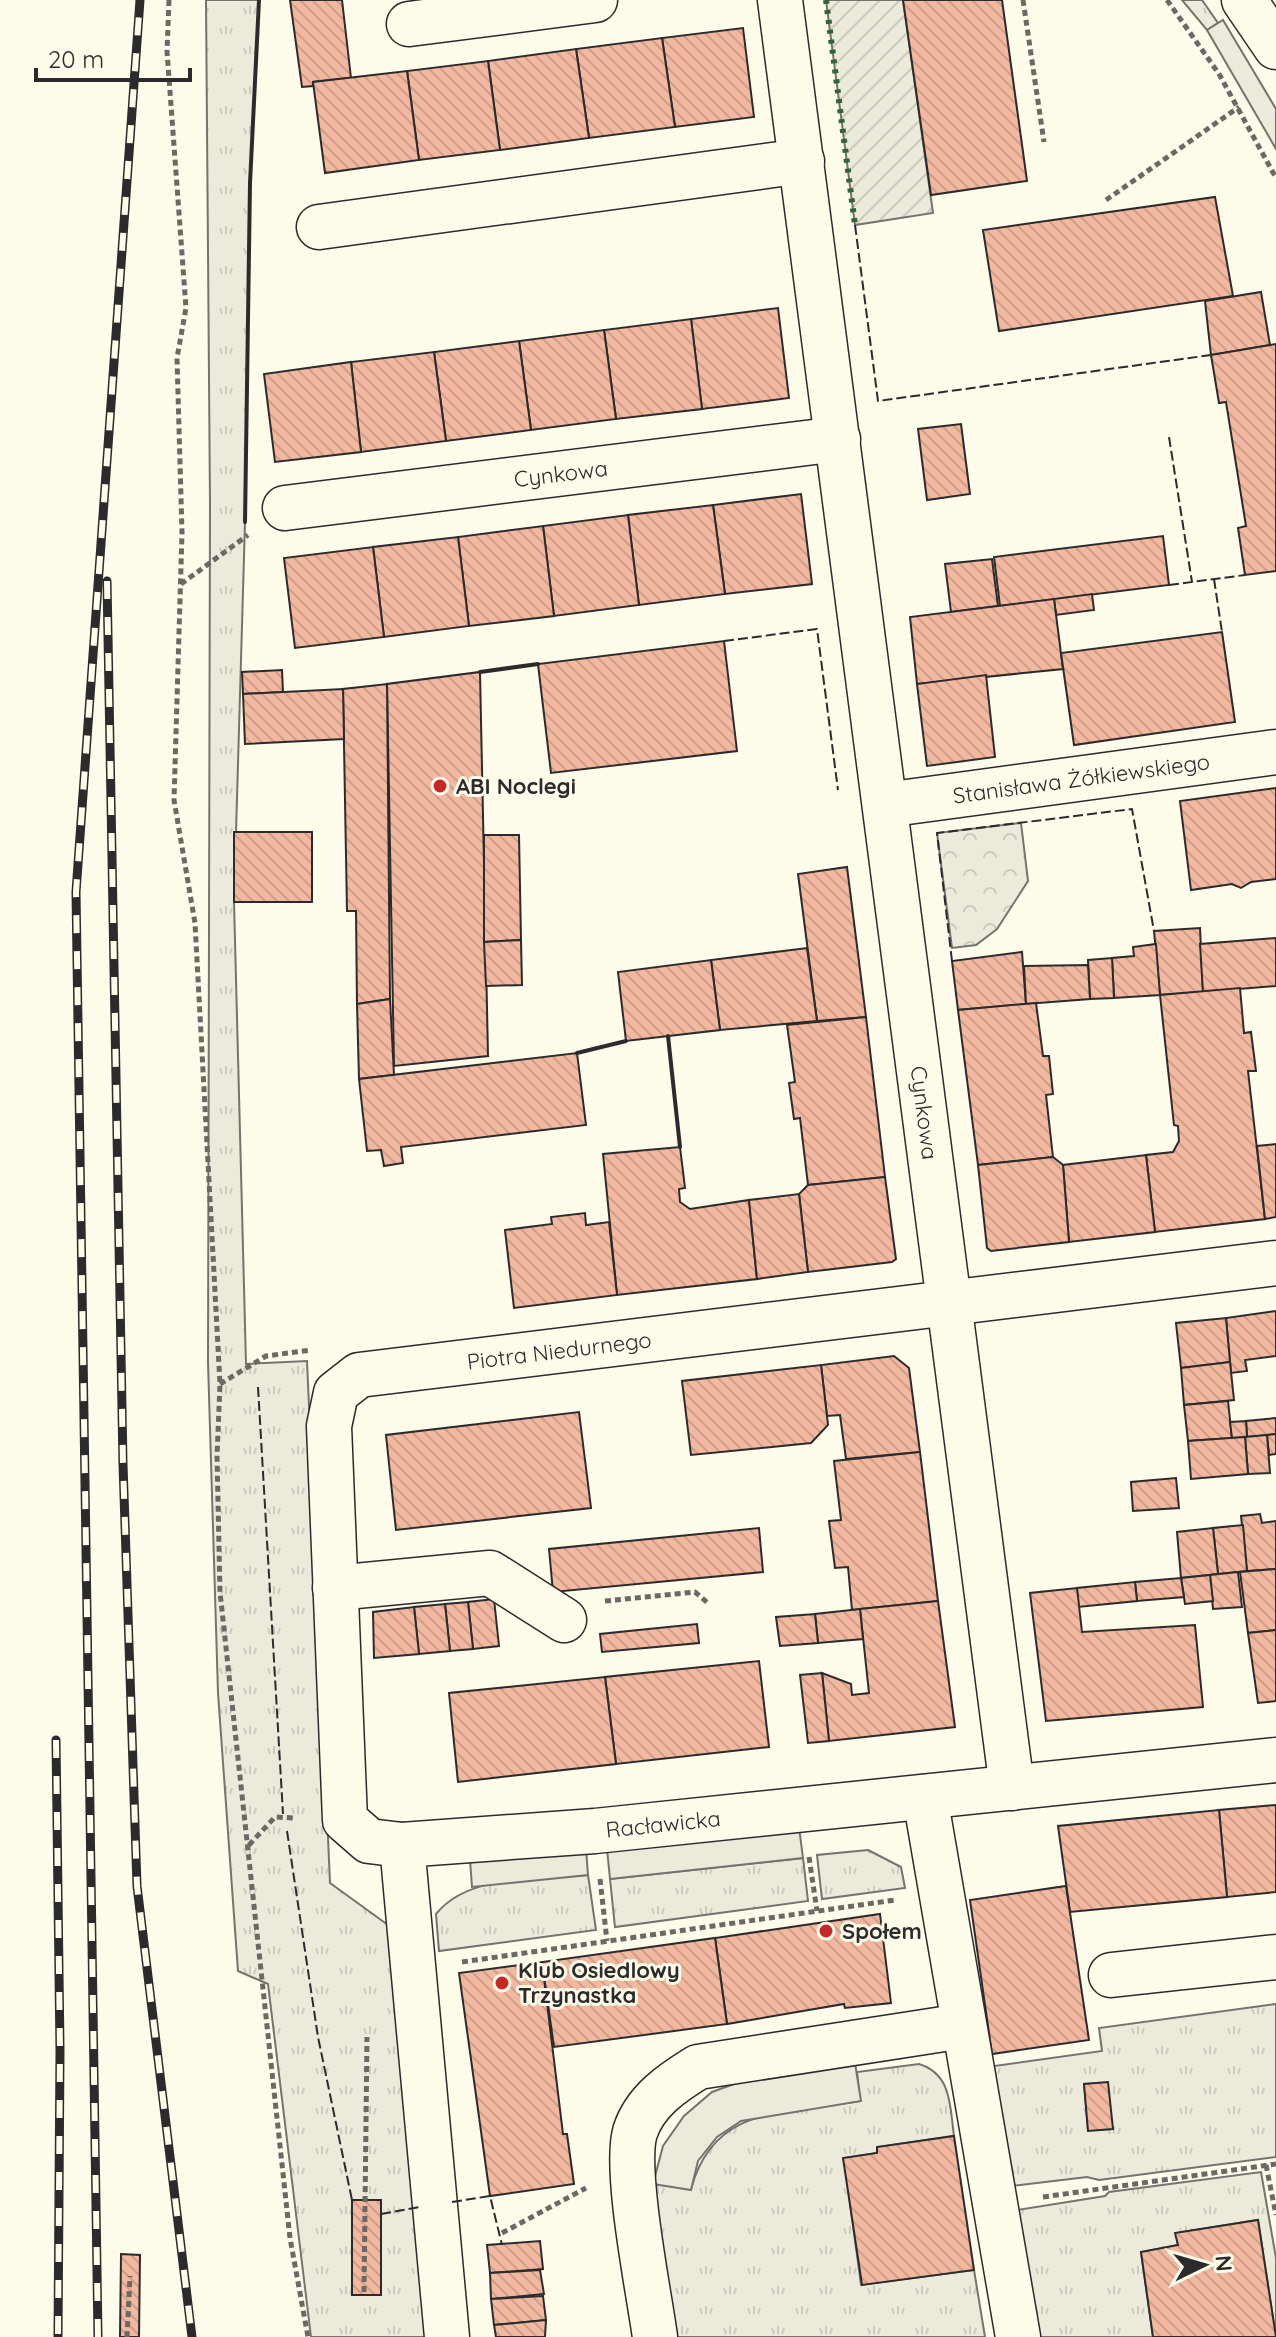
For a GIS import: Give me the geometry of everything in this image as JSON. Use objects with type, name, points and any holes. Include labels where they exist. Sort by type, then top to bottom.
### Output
[{"type":"street","points":[[409,24],[595,0]]},
{"type":"street","name":"Cynkowa","points":[[780,0],[1012,1788]]},
{"type":"street","points":[[1244,0],[1276,47]]},
{"type":"street","points":[[319,227],[802,161]]},
{"type":"street","name":"Cynkowa","points":[[285,508],[838,439]]},
{"type":"street","name":"Stanisława Żółkiewskiego","points":[[885,805],[1276,752]]},
{"type":"street","name":"Piotra Niedurnego","points":[[402,1845],[369,1841],[345,1820],[329,1426],[336,1393],[359,1375],[1276,1263]]},
{"type":"street","points":[[335,1588],[490,1573],[564,1620]]},
{"type":"street","name":"Racławicka","points":[[402,1845],[595,1831],[1276,1760]]},
{"type":"street","points":[[925,1797],[1018,2337]]},
{"type":"street","points":[[402,1845],[447,2337]]},
{"type":"street","points":[[1111,1975],[1276,1957]]},
{"type":"street","points":[[655,2337],[634,2179],[635,2133],[660,2090],[698,2067],[963,2026]]},
{"type":"path","points":[[169,0],[167,51],[186,308],[177,358],[180,584],[174,800],[195,923],[220,1384],[217,1456],[220,1592],[290,2238],[308,2337]]},
{"type":"path","points":[[1023,0],[1044,142]]},
{"type":"path","points":[[1167,0],[1239,107],[1276,178]]},
{"type":"path","points":[[1106,200],[1239,107]]},
{"type":"path","points":[[180,584],[285,508]]},
{"type":"path","points":[[220,1384],[266,1356],[326,1348]]},
{"type":"path","points":[[564,1620],[608,1600],[695,1592],[709,1604]]},
{"type":"path","points":[[595,1831],[607,1941]]},
{"type":"path","points":[[810,1862],[817,1911]]},
{"type":"path","points":[[449,1963],[881,1902]]},
{"type":"path","points":[[364,2292],[367,2032]]},
{"type":"path","points":[[366,2154],[375,2154]]},
{"type":"path","points":[[994,2204],[1276,2164]]},
{"type":"path","points":[[1266,2165],[1276,2215]]},
{"type":"path","points":[[502,2233],[587,2188],[634,2179]]},
{"type":"path","points":[[127,2337],[130,2276]]},
{"type":"green space","points":[[206,0],[259,0],[250,184],[245,522],[234,902],[246,1364],[307,1361],[330,1883],[388,1925],[429,2337],[311,2337],[268,1984],[238,1971],[218,1693],[208,1362],[210,504]]},
{"type":"green space","points":[[826,0],[903,0],[933,213],[855,225]]},
{"type":"green space","points":[[1182,0],[1202,0],[1218,23],[1207,30]]},
{"type":"green space","points":[[1021,823],[1028,881],[997,929],[976,945],[952,948],[937,833]]},
{"type":"green space","points":[[868,1850],[901,1867],[905,1888],[822,1899],[817,1855]]},
{"type":"green space","points":[[803,1858],[808,1901],[615,1927],[610,1879]]},
{"type":"green space","points":[[588,1875],[596,1930],[439,1951],[436,1914],[467,1891],[506,1881]]},
{"type":"green space","points":[[1276,2004],[1276,2157],[1099,2180],[1087,2177],[1012,2186],[994,2066],[1102,2051],[1099,2028]],"holes":[[[1107,2083],[1088,2130],[1084,2084]]]},
{"type":"green space","points":[[919,2064],[938,2075],[944,2084],[954,2136],[877,2147],[877,2153],[844,2158],[861,2285],[974,2270],[985,2337],[671,2337],[653,2184],[691,2189],[702,2161],[717,2141],[735,2127],[780,2112],[860,2101],[857,2072]]},
{"type":"green space","points":[[1261,2172],[1276,2258],[1276,2337],[1258,2220],[1176,2233],[1178,2245],[1141,2252],[1153,2337],[1040,2337],[1017,2210],[1105,2196],[1109,2192]]},
{"type":"shaded area","points":[[1223,20],[1276,109],[1276,149],[1207,30]]},
{"type":"shaded area","points":[[799,1827],[803,1858],[610,1879],[607,1849]]},
{"type":"shaded area","points":[[586,1848],[588,1875],[472,1887],[470,1860]]},
{"type":"shaded area","points":[[855,2063],[861,2101],[741,2121],[717,2137],[698,2161],[691,2190],[653,2184],[663,2146],[684,2116],[712,2092],[748,2079]]},
{"type":"building","points":[[290,0],[342,0],[351,78],[313,82],[313,86],[302,87]]},
{"type":"building","points":[[903,0],[1002,0],[1027,181],[931,195]]},
{"type":"building","points":[[743,28],[754,117],[675,127],[662,38]]},
{"type":"building","points":[[662,38],[675,127],[589,138],[576,49]]},
{"type":"building","points":[[576,49],[589,138],[500,150],[488,61]]},
{"type":"building","points":[[488,61],[500,150],[419,160],[407,71]]},
{"type":"building","points":[[407,71],[419,160],[325,173],[313,82]]},
{"type":"building","points":[[1215,197],[1233,296],[999,331],[983,230]]},
{"type":"building","points":[[1261,292],[1270,345],[1211,355],[1205,301]]},
{"type":"building","points":[[778,308],[789,398],[702,409],[691,319]]},
{"type":"building","points":[[691,319],[702,409],[616,419],[604,330]]},
{"type":"building","points":[[604,330],[616,419],[531,430],[519,341]]},
{"type":"building","points":[[519,341],[531,430],[446,441],[434,352]]},
{"type":"building","points":[[1276,344],[1276,571],[1245,575],[1238,528],[1246,526],[1226,402],[1219,403],[1211,355]]},
{"type":"building","points":[[434,352],[446,441],[361,452],[351,362]]},
{"type":"building","points":[[351,362],[361,452],[275,462],[264,374]]},
{"type":"building","points":[[961,424],[970,494],[927,500],[918,429]]},
{"type":"building","points":[[801,494],[812,584],[725,594],[713,505]]},
{"type":"building","points":[[713,505],[725,594],[639,605],[628,515]]},
{"type":"building","points":[[628,515],[639,605],[554,616],[543,526]]},
{"type":"building","points":[[543,526],[554,616],[469,626],[458,537]]},
{"type":"building","points":[[1163,536],[1169,585],[1000,606],[994,557]]},
{"type":"building","points":[[458,537],[469,626],[384,637],[373,547]]},
{"type":"building","points":[[373,547],[384,637],[295,648],[284,558]]},
{"type":"building","points":[[992,559],[998,606],[951,612],[945,564]]},
{"type":"building","points":[[1092,594],[1094,610],[1056,615],[1054,599]]},
{"type":"building","points":[[1054,599],[1063,669],[917,684],[910,617]]},
{"type":"building","points":[[1222,632],[1235,722],[1074,745],[1061,653]]},
{"type":"building","points":[[724,641],[737,751],[551,773],[538,664]]},
{"type":"building","points":[[282,670],[283,692],[243,694],[242,672]]},
{"type":"building","points":[[480,672],[488,1056],[394,1066],[387,684]]},
{"type":"building","points":[[986,675],[995,757],[927,766],[917,684]]},
{"type":"building","points":[[387,684],[390,999],[357,1004],[356,911],[347,911],[343,689]]},
{"type":"building","points":[[343,689],[344,739],[245,744],[243,694]]},
{"type":"building","points":[[1276,788],[1276,879],[1251,882],[1241,888],[1232,884],[1191,890],[1180,801]]},
{"type":"building","points":[[234,832],[312,832],[312,902],[234,902]]},
{"type":"building","points":[[484,835],[519,835],[521,940],[484,942]]},
{"type":"building","points":[[847,867],[866,1017],[817,1021],[798,874]]},
{"type":"building","points":[[1200,928],[1203,992],[1160,995],[1154,931]]},
{"type":"building","points":[[1276,938],[1276,986],[1203,992],[1200,944]]},
{"type":"building","points":[[521,940],[522,985],[486,986],[484,942]]},
{"type":"building","points":[[1156,944],[1160,995],[1114,998],[1112,958],[1134,956],[1133,947]]},
{"type":"building","points":[[807,948],[817,1021],[720,1030],[711,960]]},
{"type":"building","points":[[1022,952],[1026,1004],[958,1010],[952,961]]},
{"type":"building","points":[[1112,958],[1114,998],[1090,999],[1088,960]]},
{"type":"building","points":[[711,960],[720,1030],[626,1041],[618,972]]},
{"type":"building","points":[[1088,965],[1090,999],[1026,1004],[1024,966]]},
{"type":"building","points":[[1240,988],[1244,1033],[1251,1032],[1256,1071],[1248,1071],[1265,1219],[1155,1232],[1146,1155],[1173,1152],[1179,1141],[1178,1126],[1174,1125],[1160,995]]},
{"type":"building","points":[[390,999],[394,1075],[359,1079],[357,1004]]},
{"type":"building","points":[[1036,1003],[1043,1056],[1049,1056],[1053,1094],[1046,1095],[1053,1157],[978,1165],[958,1010]]},
{"type":"building","points":[[866,1017],[885,1177],[808,1185],[800,1118],[794,1119],[789,1083],[795,1082],[787,1025]]},
{"type":"building","points":[[577,1053],[586,1125],[401,1147],[403,1163],[384,1166],[381,1150],[367,1151],[359,1079]]},
{"type":"building","points":[[1276,1144],[1276,1217],[1265,1219],[1257,1146]]},
{"type":"building","points":[[680,1147],[685,1188],[679,1189],[680,1202],[690,1209],[749,1200],[757,1279],[617,1295],[603,1154]]},
{"type":"building","points":[[1146,1155],[1155,1232],[1069,1242],[1063,1165]]},
{"type":"building","points":[[1053,1157],[1063,1165],[1069,1242],[991,1251],[987,1248],[978,1165]]},
{"type":"building","points":[[885,1177],[896,1259],[808,1272],[799,1194],[808,1185]]},
{"type":"building","points":[[799,1194],[808,1272],[757,1279],[749,1200]]},
{"type":"building","points":[[585,1213],[586,1225],[609,1222],[617,1295],[514,1308],[505,1230],[552,1224],[551,1217]]},
{"type":"building","points":[[1276,1311],[1276,1356],[1245,1360],[1247,1371],[1231,1373],[1226,1318]]},
{"type":"building","points":[[1226,1318],[1230,1362],[1181,1368],[1176,1323]]},
{"type":"building","points":[[894,1356],[909,1368],[920,1452],[846,1459],[840,1415],[827,1416],[821,1365]]},
{"type":"building","points":[[1230,1362],[1234,1400],[1184,1405],[1181,1368]]},
{"type":"building","points":[[821,1365],[828,1425],[811,1443],[691,1455],[682,1381]]},
{"type":"building","points":[[1228,1401],[1232,1438],[1188,1441],[1184,1405]]},
{"type":"building","points":[[579,1412],[591,1508],[396,1530],[386,1435]]},
{"type":"building","points":[[1276,1418],[1276,1434],[1247,1437],[1246,1421]]},
{"type":"building","points":[[1246,1421],[1247,1437],[1232,1438],[1230,1422]]},
{"type":"building","points":[[1276,1434],[1276,1454],[1269,1455],[1267,1435]]},
{"type":"building","points":[[1267,1435],[1270,1473],[1248,1474],[1245,1437]]},
{"type":"building","points":[[1245,1437],[1248,1474],[1191,1479],[1188,1441]]},
{"type":"building","points":[[920,1452],[938,1601],[852,1610],[848,1567],[835,1568],[829,1521],[841,1520],[834,1461]]},
{"type":"building","points":[[1176,1478],[1179,1508],[1133,1511],[1131,1482]]},
{"type":"building","points":[[1260,1514],[1262,1523],[1276,1521],[1276,1569],[1247,1571],[1241,1516]]},
{"type":"building","points":[[1243,1525],[1247,1571],[1218,1574],[1213,1528]]},
{"type":"building","points":[[759,1528],[763,1572],[553,1592],[549,1549]]},
{"type":"building","points":[[1213,1528],[1218,1574],[1181,1578],[1177,1532]]},
{"type":"building","points":[[1276,1569],[1276,1630],[1248,1633],[1240,1572]]},
{"type":"building","points":[[1238,1572],[1242,1607],[1213,1609],[1210,1575]]},
{"type":"building","points":[[1210,1575],[1213,1601],[1185,1604],[1181,1578]]},
{"type":"building","points":[[1181,1578],[1184,1597],[1137,1601],[1135,1582]]},
{"type":"building","points":[[1135,1582],[1137,1601],[1078,1607],[1077,1588]]},
{"type":"building","points":[[1077,1588],[1082,1632],[1195,1625],[1203,1707],[1046,1721],[1030,1593]]},
{"type":"building","points":[[494,1599],[499,1646],[473,1649],[468,1602]]},
{"type":"building","points":[[938,1601],[955,1727],[829,1741],[822,1673],[851,1684],[852,1695],[869,1693],[860,1609]]},
{"type":"building","points":[[468,1602],[473,1649],[450,1651],[445,1604]]},
{"type":"building","points":[[445,1604],[450,1651],[419,1654],[414,1607]]},
{"type":"building","points":[[414,1607],[419,1654],[374,1658],[373,1612]]},
{"type":"building","points":[[860,1609],[863,1639],[818,1643],[815,1614]]},
{"type":"building","points":[[815,1614],[818,1643],[780,1646],[776,1617]]},
{"type":"building","points":[[697,1624],[699,1643],[602,1652],[600,1634]]},
{"type":"building","points":[[1276,1630],[1276,1701],[1258,1703],[1248,1633]]},
{"type":"building","points":[[759,1661],[769,1747],[616,1764],[605,1677]]},
{"type":"building","points":[[822,1673],[829,1741],[808,1743],[800,1675]]},
{"type":"building","points":[[605,1677],[616,1764],[458,1782],[449,1693]]},
{"type":"building","points":[[1276,1805],[1276,1892],[1227,1897],[1219,1810]]},
{"type":"building","points":[[1219,1810],[1227,1897],[1070,1912],[1058,1826]]},
{"type":"building","points":[[1066,1886],[1089,2040],[992,2054],[970,1900]]},
{"type":"building","points":[[880,1914],[891,2003],[845,2008],[844,2004],[727,2024],[715,1938]]},
{"type":"building","points":[[715,1938],[727,2024],[554,2047],[542,1962]]},
{"type":"building","points":[[542,1962],[563,2134],[567,2134],[574,2184],[490,2196],[459,1973]]},
{"type":"building","points":[[1108,2082],[1113,2129],[1088,2131],[1084,2084]]},
{"type":"building","points":[[954,2136],[974,2270],[862,2285],[843,2158],[877,2153],[877,2147]]},
{"type":"building","points":[[352,2200],[381,2200],[381,2295],[352,2295]]},
{"type":"building","points":[[1258,2220],[1276,2337],[1153,2337],[1141,2252],[1178,2245],[1175,2233]]},
{"type":"building","points":[[540,2241],[543,2269],[490,2273],[487,2245]]},
{"type":"building","points":[[121,2254],[140,2255],[139,2337],[120,2337]]},
{"type":"building","points":[[540,2270],[544,2294],[491,2299],[490,2273]]},
{"type":"building","points":[[543,2296],[546,2320],[494,2325],[491,2299]]},
{"type":"building","points":[[546,2320],[545,2337],[496,2337],[494,2325]]},
{"type":"railway","points":[[98,2337],[76,892],[140,0]]},
{"type":"railway","points":[[107,581],[123,1464],[137,1886],[192,2337]]},
{"type":"railway","points":[[56,1740],[60,2050],[58,2337]]},
{"type":"hedge","points":[[826,0],[855,225]]},
{"type":"fence","points":[[855,225],[878,401],[1211,355]]},
{"type":"fence","points":[[1169,437],[1192,582]]},
{"type":"fence","points":[[1169,585],[1245,575]]},
{"type":"fence","points":[[1214,579],[1222,632]]},
{"type":"fence","points":[[724,641],[817,629],[838,790]]},
{"type":"fence","points":[[952,961],[937,833],[1132,809],[1154,931]]},
{"type":"fence","points":[[258,1387],[283,1814]]},
{"type":"fence","points":[[287,1831],[318,2037],[352,2200]]},
{"type":"fence","points":[[452,2202],[490,2196],[502,2245]]},
{"type":"fence","points":[[381,2214],[420,2207]]},
{"type":"wall","points":[[245,522],[250,183],[259,0]]},
{"type":"wall","points":[[480,672],[538,664]]},
{"type":"wall","points":[[668,1036],[680,1147]]},
{"type":"wall","points":[[577,1053],[626,1041]]},
{"type":"place","name":"ABI Noclegi","points":[[440,786]]},
{"type":"place","name":"Społem","points":[[826,1931]]},
{"type":"place","name":"Klub Osiedlowy Trzynastka","points":[[502,1983]]}]
